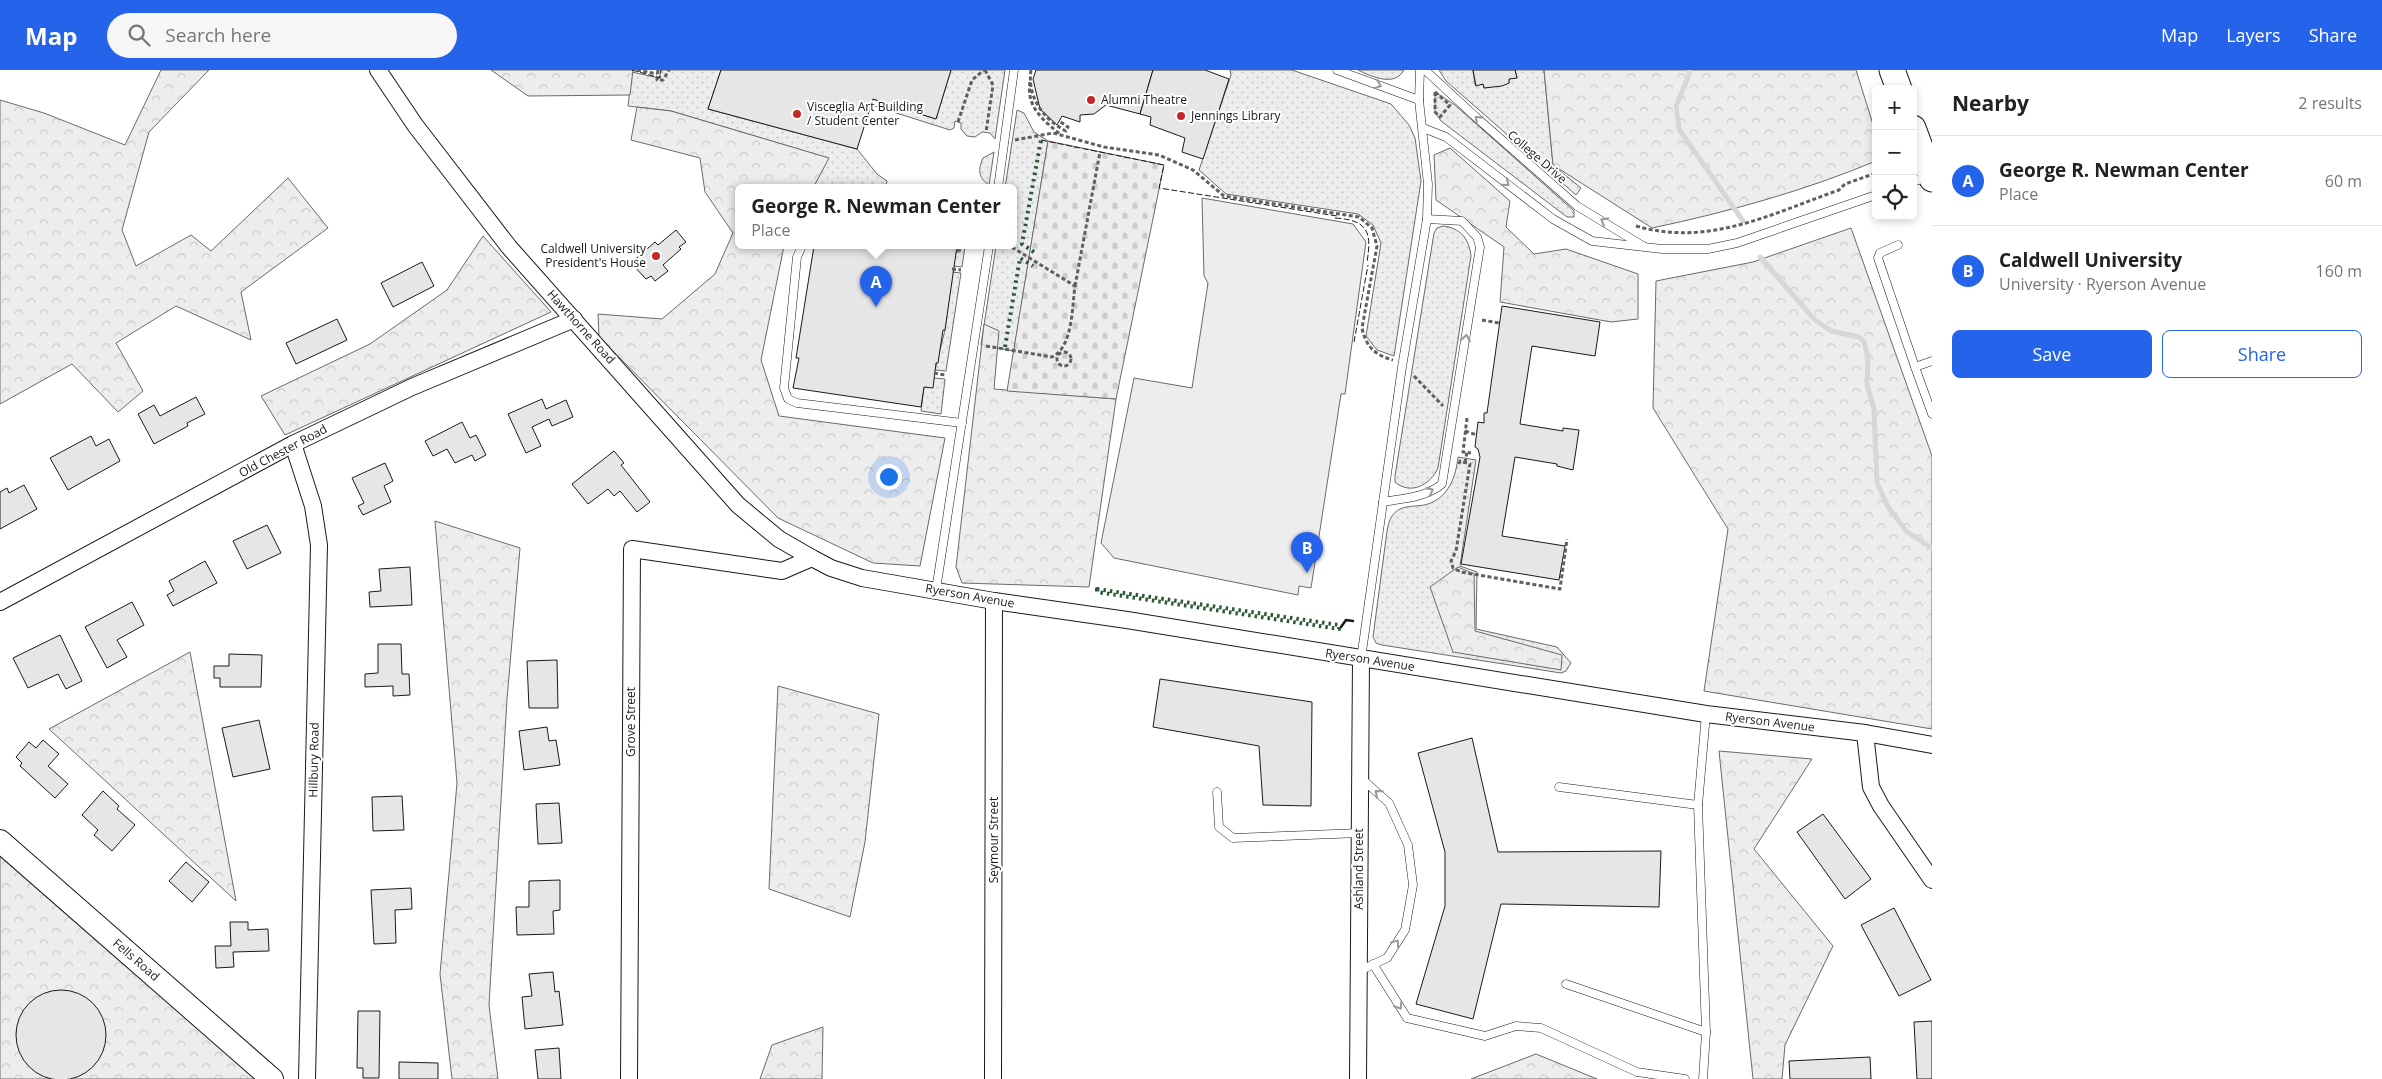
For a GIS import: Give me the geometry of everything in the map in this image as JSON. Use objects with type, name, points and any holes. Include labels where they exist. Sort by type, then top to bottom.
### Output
[{"type":"main road","points":[[1892,70],[1898,85]]},
{"type":"main road","points":[[1914,130],[1927,178]]},
{"type":"street","name":"Hawthorne Road","points":[[378,70],[415,125],[509,247],[738,505],[779,539],[812,558]]},
{"type":"street","name":"Old Chester Road","points":[[0,602],[293,444],[412,386],[574,319]]},
{"type":"street","name":"Hillbury Road","points":[[293,444],[313,506],[319,546],[307,1079]]},
{"type":"street","name":"Grove Street","points":[[629,1079],[632,549],[782,571],[812,558]]},
{"type":"street","name":"Ryerson Avenue","points":[[812,558],[830,568],[862,578],[994,601],[1127,620],[1706,714],[1865,734],[1932,745]]},
{"type":"street","name":"Seymour Street","points":[[993,1079],[994,601]]},
{"type":"street","name":"Ashland Street","points":[[1358,1079],[1366,968],[1360,833],[1361,659]]},
{"type":"street","points":[[1865,734],[1871,787],[1881,806],[1932,880]]},
{"type":"street","name":"Fells Road","points":[[0,840],[272,1079]]},
{"type":"lane","points":[[999,184],[1014,70]]},
{"type":"lane","points":[[1337,70],[1419,100]]},
{"type":"lane","points":[[1361,659],[1402,367],[1427,219],[1428,184],[1419,100],[1420,70]]},
{"type":"lane","name":"College Drive","points":[[1425,70],[1577,206],[1645,248]]},
{"type":"lane","name":"College Drive","points":[[1422,128],[1446,137],[1553,219],[1592,241],[1685,251],[1737,244],[1872,196]]},
{"type":"lane","points":[[1383,502],[1433,492],[1442,484],[1480,247],[1477,236],[1462,221],[1427,219]]},
{"type":"lane","points":[[1898,245],[1880,253],[1878,258],[1932,414]]},
{"type":"lane","points":[[801,249],[797,257],[784,388],[788,399],[797,403],[962,423]]},
{"type":"lane","points":[[936,590],[989,249]]},
{"type":"lane","points":[[1915,367],[1932,361]]},
{"type":"lane","points":[[1703,1079],[1706,1032],[1698,805],[1706,714]]},
{"type":"lane","points":[[1360,777],[1389,803],[1408,845],[1413,885],[1405,930],[1386,958],[1366,968],[1407,1018],[1485,1036],[1516,1026],[1541,1028],[1637,1072],[1685,1079]]},
{"type":"lane","points":[[1559,787],[1698,805]]},
{"type":"lane","points":[[1217,792],[1219,827],[1234,838],[1360,833]]},
{"type":"lane","points":[[1566,984],[1706,1032]]},
{"type":"path","points":[[637,70],[658,72],[656,80],[663,80],[669,70]]},
{"type":"path","points":[[958,122],[972,80],[985,70],[993,86],[986,132]]},
{"type":"path","points":[[1031,72],[1036,102],[1044,116],[1053,124],[1066,131],[1068,127],[1059,121]]},
{"type":"path","points":[[1031,72],[1028,91],[1032,104],[1042,120],[1062,136]]},
{"type":"path","points":[[1435,92],[1442,98],[1450,105],[1440,117],[1435,112],[1435,92]]},
{"type":"path","points":[[1012,141],[1053,133],[1104,147],[1159,155],[1193,170],[1224,196],[1359,217],[1372,228],[1377,246],[1362,328],[1364,337],[1369,347],[1378,355],[1393,360]]},
{"type":"path","points":[[974,344],[1052,357],[1061,353],[1069,354],[1070,361],[1068,364],[1062,365],[1058,358],[1061,353],[1066,343],[1100,152]]},
{"type":"path","points":[[1629,224],[1655,231],[1688,234],[1727,229],[1839,190],[1845,184],[1872,174]]},
{"type":"path","points":[[956,250],[959,249]]},
{"type":"path","points":[[1015,249],[1075,286]]},
{"type":"path","points":[[952,269],[961,270]]},
{"type":"path","points":[[1480,329],[1482,320],[1499,324]]},
{"type":"path","points":[[934,373],[945,375]]},
{"type":"path","points":[[1411,374],[1447,410]]},
{"type":"path","points":[[1465,463],[1469,453],[1463,452],[1468,412]]},
{"type":"path","points":[[1465,431],[1477,435]]},
{"type":"path","points":[[1458,468],[1460,461],[1470,464],[1456,552],[1451,561],[1453,568],[1461,572],[1560,589],[1567,539]]},
{"type":"green space","points":[[161,70],[209,70],[149,132],[122,230],[136,266],[191,235],[211,251],[288,178],[328,228],[241,292],[251,340],[176,306],[116,343],[143,391],[118,412],[72,364],[0,404],[0,100],[44,113],[125,145]]},
{"type":"green space","points":[[491,70],[633,70],[630,95],[528,96]]},
{"type":"green space","points":[[661,70],[721,70],[708,109],[857,149],[877,174],[887,181],[886,184],[815,184],[828,158],[671,111],[628,106],[632,72],[659,78]]},
{"type":"green space","points":[[951,70],[1005,70],[995,139],[990,133],[982,132],[975,137],[967,136],[961,129],[961,123],[955,121],[954,128],[950,130],[871,105],[873,99],[936,119]]},
{"type":"green space","points":[[1230,70],[1292,70],[1391,104],[1409,125],[1415,138],[1421,181],[1394,356],[1377,350],[1366,336],[1381,243],[1373,225],[1358,214],[1226,194],[1199,170],[1231,75]]},
{"type":"green space","points":[[1358,70],[1404,70],[1395,78],[1383,79]]},
{"type":"green space","points":[[1439,70],[1473,70],[1475,85],[1483,84],[1484,88],[1509,83],[1509,79],[1517,77],[1515,70],[1544,70],[1553,165],[1581,188],[1576,195],[1446,81]]},
{"type":"green space","points":[[1544,70],[1856,70],[1872,121],[1872,163],[1766,200],[1652,228],[1553,165]]},
{"type":"green space","points":[[1435,92],[1455,105],[1574,211],[1574,217],[1567,217],[1441,121],[1435,112]]},
{"type":"green space","points":[[637,107],[671,111],[829,158],[815,184],[735,184],[735,249],[783,249],[761,360],[779,416],[945,438],[920,566],[873,563],[778,518],[599,337],[598,314],[662,319],[715,274],[733,233],[705,192],[700,158],[631,140]]},
{"type":"green space","points":[[1017,110],[1024,113],[1034,132],[1048,141],[1014,351],[981,345],[996,249],[1017,249],[1017,184],[1006,184]]},
{"type":"green space","points":[[1048,141],[1164,165],[1116,399],[1007,391]]},
{"type":"green space","points":[[1450,148],[1510,201],[1506,227],[1534,254],[1566,249],[1638,274],[1638,319],[1611,322],[1500,302],[1504,247],[1436,200],[1434,155]]},
{"type":"green space","points":[[994,152],[989,184],[985,182],[980,173],[983,158]]},
{"type":"green space","points":[[1443,226],[1454,229],[1463,235],[1471,256],[1438,468],[1426,483],[1414,488],[1407,488],[1395,482],[1395,476],[1434,233],[1437,228]]},
{"type":"green space","points":[[1851,228],[1932,456],[1932,729],[1704,691],[1728,529],[1653,408],[1656,281],[1753,262]]},
{"type":"green space","points":[[483,236],[551,312],[285,435],[261,396],[370,344],[447,290]]},
{"type":"green space","points":[[960,249],[965,249],[962,267],[953,266],[956,252],[960,252]]},
{"type":"green space","points":[[952,272],[961,273],[946,371],[935,370],[945,330]]},
{"type":"green space","points":[[984,324],[999,331],[994,389],[1116,399],[1089,587],[962,583],[956,567]]},
{"type":"green space","points":[[934,378],[945,379],[941,414],[921,411],[924,387]]},
{"type":"green space","points":[[1458,457],[1476,460],[1460,566],[1477,572],[1476,629],[1557,647],[1571,663],[1566,671],[1561,673],[1376,643],[1373,637],[1390,519],[1400,509],[1428,504],[1441,496],[1450,485]]},
{"type":"green space","points":[[435,521],[520,548],[507,699],[489,1005],[498,1079],[452,1079],[440,974],[457,783]]},
{"type":"green space","points":[[1458,567],[1474,574],[1475,631],[1562,655],[1561,670],[1453,652],[1430,587]]},
{"type":"green space","points":[[190,652],[236,901],[49,729]]},
{"type":"green space","points":[[778,686],[879,714],[865,842],[850,917],[769,889]]},
{"type":"green space","points":[[1719,751],[1812,759],[1754,849],[1833,946],[1785,1045],[1782,1079],[1753,1079]]},
{"type":"green space","points":[[0,847],[267,1079],[0,1079]]},
{"type":"green space","points":[[823,1027],[822,1079],[760,1079],[772,1045]]},
{"type":"green space","points":[[1536,1054],[1597,1079],[1471,1079]]},
{"type":"shaded area","points":[[1202,198],[1353,224],[1366,242],[1345,394],[1341,394],[1311,588],[1299,586],[1298,595],[1114,558],[1101,543],[1134,378],[1192,388],[1208,283],[1204,276]]},
{"type":"building","name":"Visceglia Art Building / Student Center","points":[[721,70],[951,70],[936,119],[873,99],[857,149],[708,109]]},
{"type":"building","name":"Alumni Theatre","points":[[1036,70],[1153,70],[1140,114],[1106,105],[1094,114],[1080,115],[1080,122],[1062,116],[1057,125],[1040,109],[1033,79]]},
{"type":"building","name":"Jennings Library","points":[[1153,70],[1205,70],[1229,79],[1203,159],[1182,152],[1185,138],[1150,125],[1151,117],[1140,114]]},
{"type":"building","points":[[1473,70],[1515,70],[1517,78],[1509,79],[1509,83],[1502,86],[1484,88],[1483,84],[1476,86]]},
{"type":"building","name":"Caldwell University President's House","points":[[676,230],[686,242],[663,265],[668,271],[655,281],[651,276],[646,279],[631,263],[655,242],[658,245]]},
{"type":"building","points":[[814,249],[957,249],[945,330],[943,330],[938,363],[936,363],[933,388],[924,387],[921,407],[793,388],[799,358],[796,358]]},
{"type":"building","points":[[422,262],[434,286],[393,307],[381,283]]},
{"type":"building","points":[[1502,306],[1600,322],[1595,356],[1532,346],[1520,424],[1563,431],[1563,428],[1579,430],[1573,470],[1557,466],[1557,464],[1515,457],[1502,536],[1565,546],[1559,580],[1461,564],[1480,457],[1478,449],[1475,447],[1478,422],[1484,423],[1484,413],[1487,413]]},
{"type":"building","points":[[337,319],[347,340],[296,364],[286,343]]},
{"type":"building","points":[[196,397],[205,414],[187,423],[188,426],[154,444],[138,414],[154,405],[160,416]]},
{"type":"building","points":[[542,399],[546,409],[566,400],[573,417],[552,426],[549,419],[532,427],[541,446],[526,453],[508,414]]},
{"type":"building","points":[[462,422],[470,438],[476,435],[486,455],[475,461],[472,455],[455,463],[447,449],[433,456],[425,441]]},
{"type":"building","points":[[91,436],[96,446],[109,439],[120,461],[68,490],[50,458]]},
{"type":"building","points":[[614,451],[624,463],[621,465],[650,502],[637,512],[620,491],[614,496],[608,489],[588,504],[572,484]]},
{"type":"building","points":[[385,463],[393,481],[384,486],[391,502],[363,515],[358,506],[364,503],[352,478]]},
{"type":"building","points":[[24,485],[37,509],[0,529],[0,492],[7,488],[9,493]]},
{"type":"building","points":[[267,525],[281,553],[247,569],[233,541]]},
{"type":"building","points":[[205,561],[217,583],[173,606],[167,595],[174,591],[169,581]]},
{"type":"building","points":[[410,567],[412,605],[370,607],[369,592],[381,591],[379,569]]},
{"type":"building","points":[[132,602],[144,625],[117,640],[127,657],[107,668],[85,627]]},
{"type":"building","points":[[60,635],[82,681],[66,689],[58,674],[28,688],[13,658]]},
{"type":"building","points":[[378,644],[401,644],[402,674],[409,674],[410,695],[393,696],[393,686],[365,687],[365,674],[378,673]]},
{"type":"building","points":[[229,654],[262,655],[261,687],[220,687],[220,678],[214,678],[214,666],[229,666]]},
{"type":"building","points":[[557,660],[558,708],[529,708],[527,661]]},
{"type":"building","points":[[1160,679],[1312,702],[1311,806],[1263,805],[1259,746],[1153,727]]},
{"type":"building","points":[[259,720],[270,769],[233,777],[222,728]]},
{"type":"building","points":[[547,727],[549,741],[556,740],[560,765],[524,770],[519,731]]},
{"type":"building","points":[[1472,738],[1498,852],[1661,851],[1659,907],[1501,904],[1473,1019],[1416,1004],[1445,906],[1445,852],[1418,753]]},
{"type":"building","points":[[43,740],[59,754],[48,766],[68,784],[55,798],[20,766],[22,763],[16,757],[29,742],[36,748]]},
{"type":"building","points":[[103,791],[119,806],[117,809],[135,825],[112,851],[94,835],[98,830],[82,815]]},
{"type":"building","points":[[402,796],[404,830],[373,831],[372,797]]},
{"type":"building","points":[[559,803],[562,843],[538,844],[536,804]]},
{"type":"building","points":[[1823,814],[1871,879],[1845,899],[1797,832]]},
{"type":"building","points":[[186,862],[209,882],[192,902],[169,881]]},
{"type":"building","points":[[560,880],[560,910],[553,911],[554,934],[517,935],[516,907],[529,907],[529,881]]},
{"type":"building","points":[[411,888],[412,909],[395,910],[396,943],[374,944],[371,890]]},
{"type":"building","points":[[1894,908],[1931,980],[1899,996],[1861,925]]},
{"type":"building","points":[[230,922],[248,922],[248,930],[268,929],[269,951],[233,952],[234,967],[216,968],[215,946],[231,946]]},
{"type":"building","points":[[553,972],[555,992],[559,991],[563,1025],[525,1029],[522,997],[532,996],[529,974]]},
{"type":"building","points":[[61,990],[78,993],[93,1003],[103,1018],[106,1035],[103,1052],[93,1067],[78,1077],[61,1080],[44,1077],[29,1067],[19,1052],[16,1035],[19,1018],[29,1003],[44,993]]},
{"type":"building","points":[[358,1011],[380,1011],[379,1078],[363,1078],[363,1068],[357,1068]]},
{"type":"building","points":[[1932,1021],[1932,1079],[1917,1079],[1914,1022]]},
{"type":"building","points":[[559,1048],[561,1079],[538,1079],[535,1050]]},
{"type":"building","points":[[1870,1057],[1871,1079],[1790,1079],[1789,1061]]},
{"type":"building","points":[[399,1062],[438,1063],[438,1079],[399,1079]]},
{"type":"waterway","points":[[1689,70],[1689,75],[1676,106],[1679,129],[1743,221]]},
{"type":"waterway","points":[[1760,257],[1815,320],[1831,331],[1859,337],[1864,342],[1868,358],[1867,385],[1874,409],[1877,483],[1888,507],[1907,532],[1932,548]]},
{"type":"hedge","points":[[1034,252],[1022,244],[1041,140]]},
{"type":"hedge","points":[[1005,347],[1020,258],[1033,266]]},
{"type":"hedge","points":[[1097,589],[1339,625],[1339,629],[1097,592],[1097,589]]},
{"type":"fence","points":[[632,70],[660,78],[661,70]]},
{"type":"fence","points":[[1041,140],[1164,165],[1159,188],[1337,216]]},
{"type":"fence","points":[[1335,218],[1355,222],[1365,230],[1369,243],[1367,262]]},
{"type":"fence","points":[[1354,342],[1368,265]]},
{"type":"wall","points":[[1341,627],[1346,620],[1353,621]]},
{"type":"place","name":"Alumni Theatre","points":[[1091,100]]},
{"type":"place","name":"Visceglia Art Building / Student Center","points":[[797,114]]},
{"type":"place","name":"Jennings Library","points":[[1181,116]]},
{"type":"place","name":"Caldwell University President's House","points":[[656,256]]},
{"type":"place","name":"George R. Newman Center","points":[[876,307]]},
{"type":"place","name":"Caldwell University","points":[[1307,573]]}]
